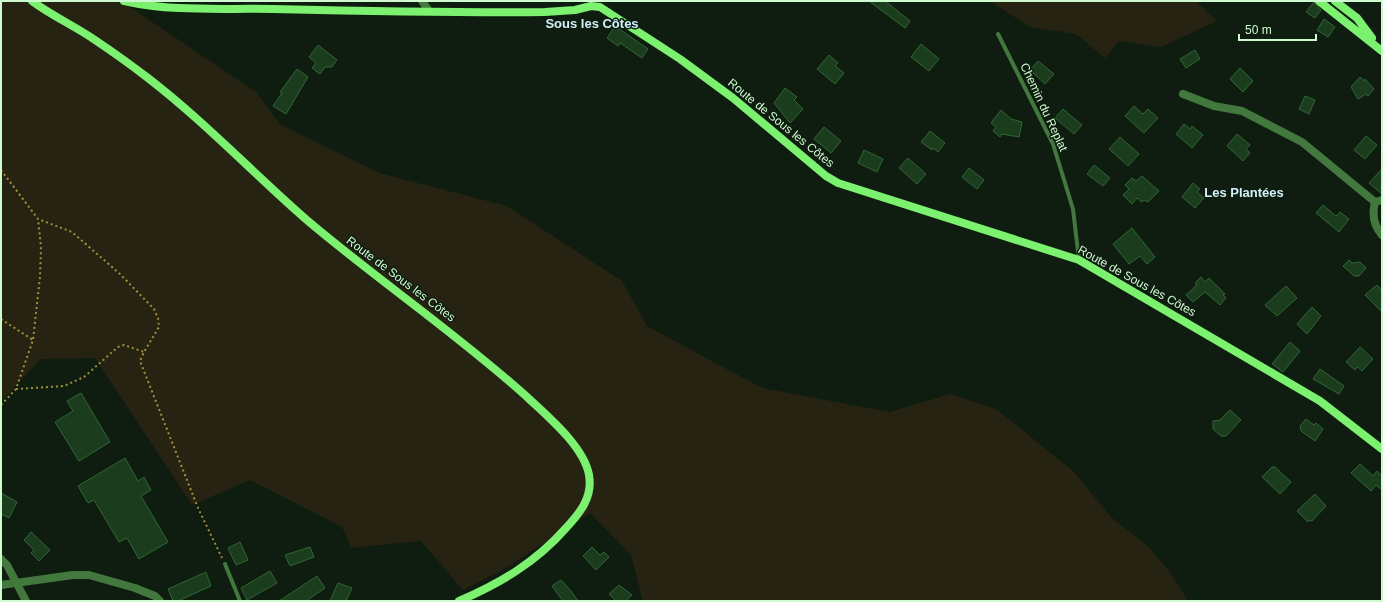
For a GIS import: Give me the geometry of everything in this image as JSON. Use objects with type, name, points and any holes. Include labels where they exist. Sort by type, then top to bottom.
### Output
[{"type":"street","name":"Route de Sous les Côtes","points":[[32,1],[49,14],[95,39],[147,77],[185,108],[276,193],[338,246],[454,334],[500,373],[544,413],[577,451],[589,475],[587,501],[578,515],[549,547],[522,568],[504,580],[459,601]]},
{"type":"street","name":"Route de Sous les Côtes","points":[[124,1],[148,6],[190,9],[546,12],[575,10],[591,6],[600,7],[680,59],[733,98],[826,176],[851,187],[1079,260],[1320,401],[1382,449]]},
{"type":"street","points":[[422,1],[429,12]]},
{"type":"street","points":[[1319,1],[1382,51]]},
{"type":"street","points":[[1335,1],[1357,18],[1375,44]]},
{"type":"street","points":[[1183,94],[1214,106],[1242,111],[1302,142],[1378,201],[1372,212],[1377,229],[1382,235]]},
{"type":"street","points":[[1,559],[6,565],[26,601]]},
{"type":"street","points":[[1,585],[89,575],[136,588],[155,596],[160,601]]},
{"type":"lane","name":"Chemin du Replat","points":[[998,34],[1053,144],[1073,209],[1079,260]]},
{"type":"lane","points":[[225,564],[240,601]]},
{"type":"path","points":[[1,170],[38,219],[41,247],[40,277],[33,340],[16,389],[1,405]]},
{"type":"path","points":[[38,219],[72,232],[120,274],[154,309],[158,318],[159,327],[140,361],[198,508],[225,564]]},
{"type":"path","points":[[1,319],[33,340]]},
{"type":"path","points":[[16,389],[64,386],[84,377],[118,347],[124,345],[144,352]]},
{"type":"shaded area","points":[[1,1],[121,1],[256,92],[280,124],[379,173],[507,206],[622,281],[647,326],[762,388],[890,412],[950,394],[996,409],[1073,471],[1111,517],[1150,548],[1172,575],[1188,601],[643,601],[631,555],[590,513],[506,568],[463,590],[421,541],[351,548],[342,527],[250,480],[192,505],[95,358],[41,359],[1,402]]},
{"type":"shaded area","points":[[990,1],[1196,1],[1217,21],[1161,47],[1119,41],[1105,58],[1076,34],[1030,27]]},
{"type":"building","points":[[869,1],[885,1],[910,21],[905,28]]},
{"type":"building","points":[[1314,2],[1321,10],[1315,18],[1306,12]]},
{"type":"building","points":[[1324,19],[1335,27],[1328,37],[1317,30]]},
{"type":"building","points":[[615,26],[648,49],[642,58],[620,43],[618,46],[607,38]]},
{"type":"building","points":[[921,44],[939,59],[929,71],[911,57]]},
{"type":"building","points":[[318,45],[337,60],[332,67],[325,67],[320,74],[312,68],[316,63],[309,57]]},
{"type":"building","points":[[1195,50],[1200,59],[1186,68],[1180,59]]},
{"type":"building","points":[[829,55],[838,63],[835,66],[844,73],[835,84],[817,69]]},
{"type":"building","points":[[1038,61],[1054,74],[1045,84],[1030,70]]},
{"type":"building","points":[[1240,68],[1253,81],[1243,92],[1230,79]]},
{"type":"building","points":[[297,69],[308,77],[286,114],[273,106],[282,93],[280,92]]},
{"type":"building","points":[[1360,77],[1364,81],[1365,79],[1374,89],[1368,96],[1366,94],[1358,99],[1351,87]]},
{"type":"building","points":[[785,88],[797,97],[794,100],[803,109],[790,123],[774,103]]},
{"type":"building","points":[[1305,96],[1315,100],[1309,114],[1299,109]]},
{"type":"building","points":[[1134,106],[1143,114],[1148,109],[1158,118],[1144,133],[1125,116]]},
{"type":"building","points":[[1063,109],[1082,125],[1074,134],[1055,118]]},
{"type":"building","points":[[1001,110],[1011,119],[1022,122],[1019,137],[1002,134],[1000,137],[993,131],[996,127],[991,123]]},
{"type":"building","points":[[1184,124],[1190,129],[1192,126],[1203,135],[1192,148],[1176,134]]},
{"type":"building","points":[[824,127],[841,141],[831,153],[814,139]]},
{"type":"building","points":[[930,131],[945,143],[938,152],[933,148],[932,150],[921,142]]},
{"type":"building","points":[[1237,134],[1250,145],[1246,149],[1250,153],[1243,161],[1227,146]]},
{"type":"building","points":[[1366,136],[1377,145],[1365,159],[1354,150]]},
{"type":"building","points":[[1120,137],[1139,154],[1128,166],[1109,149]]},
{"type":"building","points":[[864,150],[883,159],[877,172],[858,163]]},
{"type":"building","points":[[908,158],[926,174],[917,184],[899,168]]},
{"type":"building","points":[[1094,165],[1110,178],[1103,186],[1087,174]]},
{"type":"building","points":[[969,168],[984,180],[977,189],[962,177]]},
{"type":"building","points":[[1382,169],[1382,194],[1369,183]]},
{"type":"building","points":[[1142,176],[1159,191],[1148,202],[1144,200],[1142,202],[1137,198],[1132,204],[1123,195],[1129,189],[1125,185],[1132,178],[1136,181]]},
{"type":"building","points":[[1193,183],[1200,189],[1197,192],[1204,198],[1195,208],[1182,197]]},
{"type":"building","points":[[1323,205],[1336,216],[1340,212],[1349,219],[1339,232],[1316,213]]},
{"type":"building","points":[[1132,228],[1155,257],[1147,264],[1140,256],[1129,264],[1113,244]]},
{"type":"building","points":[[1349,260],[1352,263],[1360,262],[1366,268],[1359,276],[1354,276],[1343,266]]},
{"type":"building","points":[[1201,277],[1205,282],[1209,278],[1225,294],[1223,295],[1226,298],[1220,305],[1205,292],[1193,302],[1186,295],[1196,286],[1196,282]]},
{"type":"building","points":[[1377,285],[1382,290],[1382,312],[1365,295]]},
{"type":"building","points":[[1286,286],[1297,298],[1277,316],[1265,305]]},
{"type":"building","points":[[1312,307],[1321,316],[1307,334],[1297,324]]},
{"type":"building","points":[[1290,342],[1300,351],[1283,372],[1272,364]]},
{"type":"building","points":[[1360,347],[1373,359],[1362,371],[1358,367],[1355,370],[1346,362]]},
{"type":"building","points":[[1320,369],[1344,386],[1339,394],[1313,379]]},
{"type":"building","points":[[81,393],[110,442],[79,461],[55,422],[73,411],[67,401]]},
{"type":"building","points":[[1230,410],[1241,420],[1226,436],[1221,436],[1213,429],[1213,421],[1220,420]]},
{"type":"building","points":[[1306,419],[1314,425],[1316,423],[1323,429],[1315,441],[1301,431],[1300,426]]},
{"type":"building","points":[[125,458],[138,481],[144,477],[151,490],[141,496],[168,542],[139,559],[127,538],[119,542],[94,500],[88,503],[78,486]]},
{"type":"building","points":[[1360,464],[1373,476],[1377,471],[1382,476],[1382,490],[1376,485],[1371,491],[1351,473]]},
{"type":"building","points":[[1272,467],[1275,467],[1291,482],[1280,494],[1262,477]]},
{"type":"building","points":[[1,493],[17,502],[9,518],[1,514]]},
{"type":"building","points":[[1315,494],[1326,506],[1312,521],[1310,520],[1308,522],[1297,511]]},
{"type":"building","points":[[31,532],[50,550],[39,561],[31,553],[34,550],[24,540]]},
{"type":"building","points":[[240,542],[248,560],[236,565],[228,548]]},
{"type":"building","points":[[310,547],[314,557],[290,566],[285,555]]},
{"type":"building","points":[[592,547],[600,555],[604,552],[609,557],[596,570],[583,556]]},
{"type":"building","points":[[270,571],[277,583],[247,600],[241,588]]},
{"type":"building","points":[[206,572],[211,586],[178,601],[173,601],[168,589]]},
{"type":"building","points":[[317,576],[325,588],[306,601],[279,601]]},
{"type":"building","points":[[561,580],[578,601],[563,601],[552,586]]},
{"type":"building","points":[[338,583],[352,588],[346,601],[330,601]]},
{"type":"building","points":[[619,585],[632,595],[626,601],[616,601],[609,594]]},
{"type":"district","name":"Sous les Côtes","points":[[592,23]]},
{"type":"district","name":"Les Plantées","points":[[1244,192]]}]
